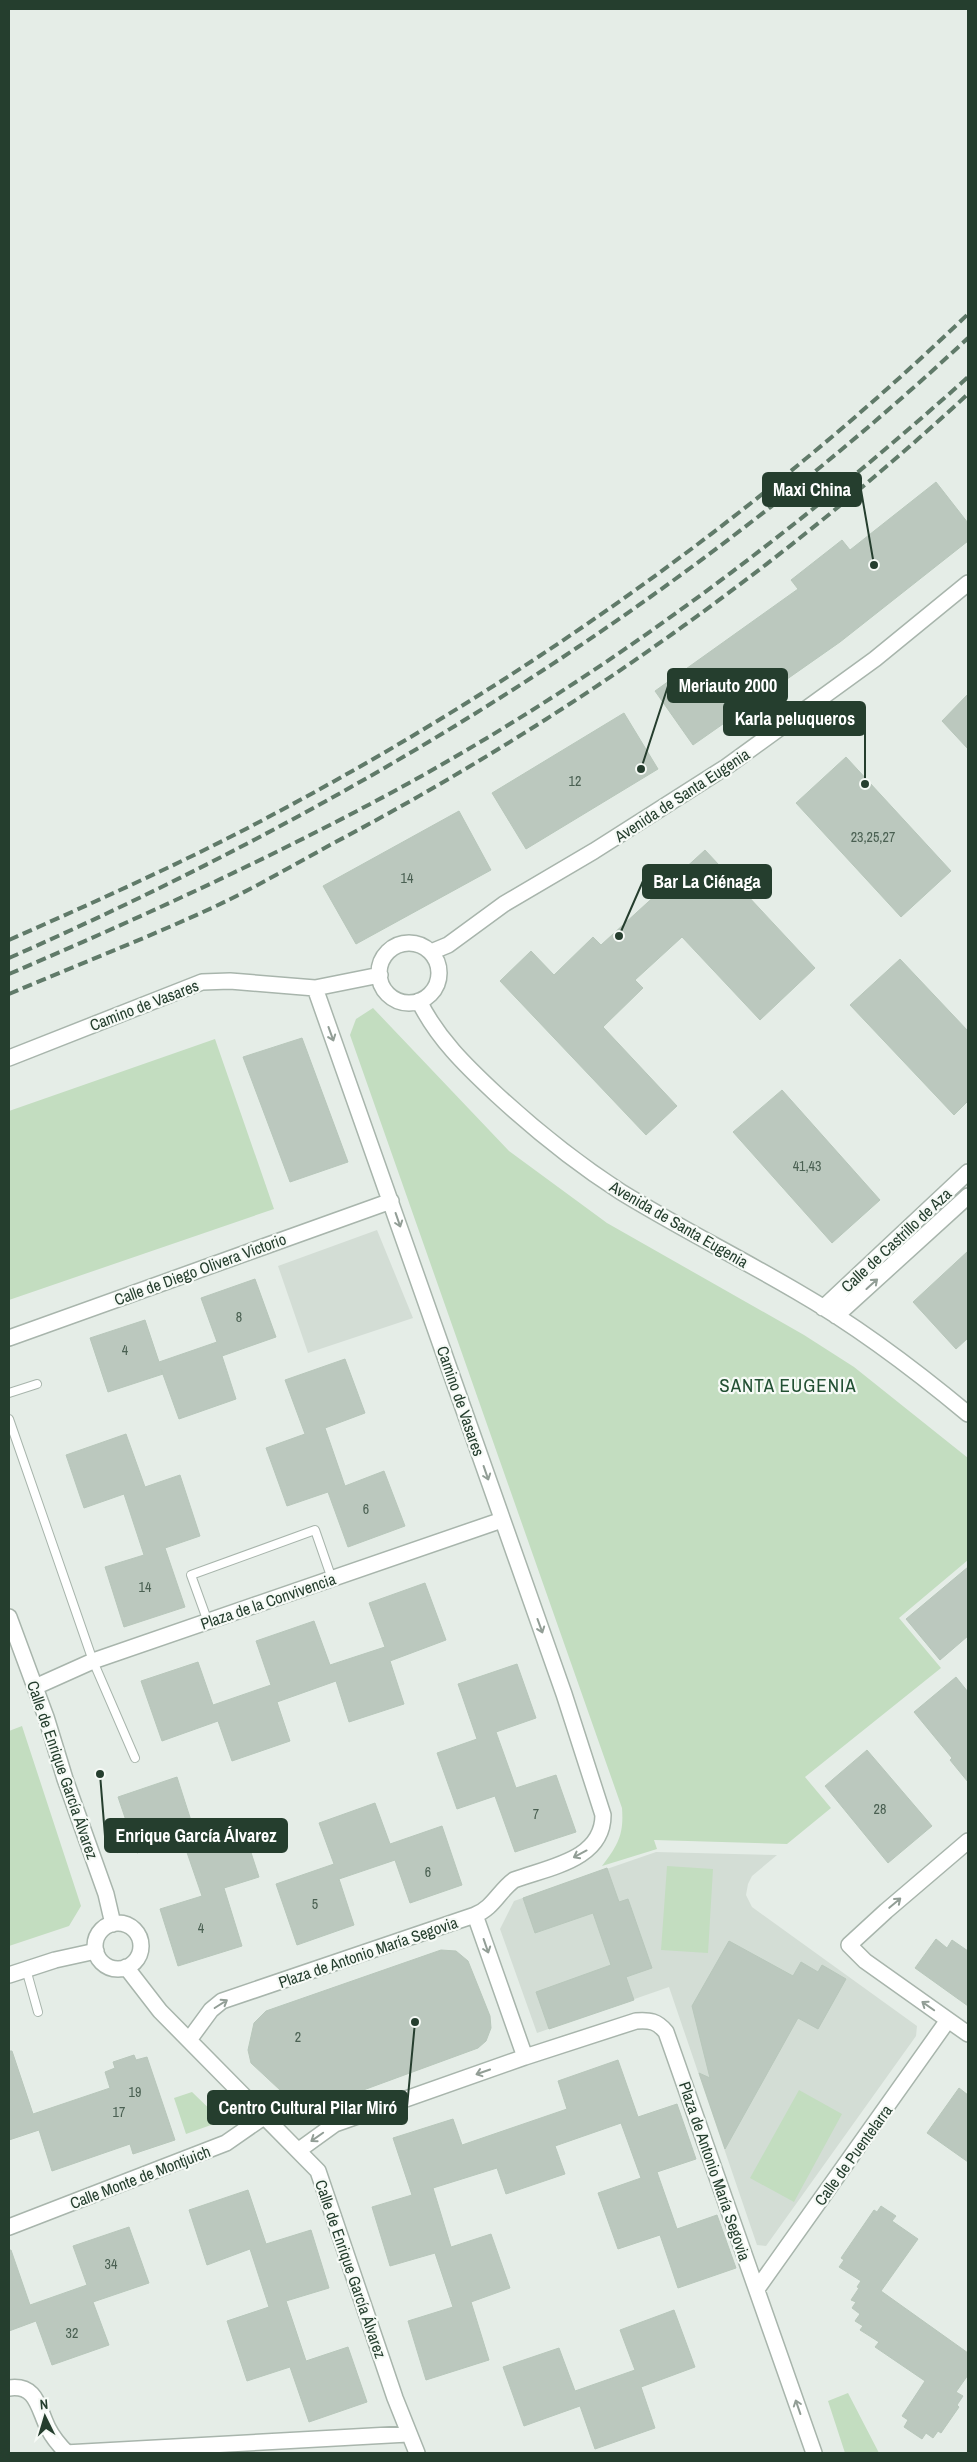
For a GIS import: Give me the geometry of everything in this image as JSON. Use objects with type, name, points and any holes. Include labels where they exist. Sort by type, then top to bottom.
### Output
[{"type":"street","name":"Avenida de Santa Eugenia","points":[[431,952],[448,945],[504,904],[610,842],[726,768],[875,659],[968,583]]},
{"type":"street","points":[[408,942],[422,945],[431,952],[439,970],[437,985],[432,993],[419,1002],[407,1004],[396,1002],[382,987],[380,976],[382,962],[388,952],[396,945],[408,942]]},
{"type":"street","name":"Camino de Vasares","points":[[9,1058],[202,982],[230,981],[315,988],[380,976]]},
{"type":"street","name":"Camino de Vasares","points":[[315,988],[564,1694],[603,1815],[603,1826],[599,1836],[584,1854],[514,1880],[505,1886],[494,1903],[485,1911],[475,1915]]},
{"type":"street","name":"Avenida de Santa Eugenia","points":[[419,1002],[445,1043],[475,1075],[527,1122],[571,1157],[636,1201],[836,1316],[895,1356],[968,1414]]},
{"type":"street","name":"Calle de Castrillo de Aza","points":[[823,1308],[968,1172]]},
{"type":"street","name":"Calle de Castrillo de Aza","points":[[836,1316],[968,1196]]},
{"type":"street","name":"Calle de Diego Olivera Victorio","points":[[9,1338],[391,1201]]},
{"type":"street","name":"Plaza de la Convivencia","points":[[35,1687],[94,1661],[502,1520]]},
{"type":"street","name":"Calle de Enrique García Álvarez","points":[[9,1616],[106,1894],[113,1924]]},
{"type":"street","points":[[968,1842],[849,1945],[865,1961],[968,2034]]},
{"type":"street","name":"Plaza de Antonio María Segovia","points":[[189,2040],[211,2010],[222,2002],[475,1915],[525,2057]]},
{"type":"street","points":[[113,1924],[128,1926],[138,1936],[140,1951],[138,1958],[120,1969],[107,1966],[96,1951],[95,1944],[101,1931],[113,1924]]},
{"type":"street","points":[[9,1975],[96,1951]]},
{"type":"street","name":"Calle de Enrique García Álvarez","points":[[9,2388],[20,2387],[29,2391],[36,2401],[56,2442],[66,2453],[411,2445],[318,2171],[160,2010],[126,1967]]},
{"type":"street","name":"Plaza de Antonio María Segovia","points":[[299,2150],[335,2124],[525,2057],[636,2021],[649,2020],[659,2024],[670,2040],[814,2453]]},
{"type":"street","name":"Calle de Puentelarra","points":[[757,2289],[948,2020]]},
{"type":"street","name":"Calle Monte de Montjuich","points":[[9,2227],[226,2143],[265,2116]]},
{"type":"lane","points":[[9,1393],[37,1384]]},
{"type":"lane","points":[[9,1419],[94,1661],[134,1758]]},
{"type":"lane","points":[[208,1622],[191,1575],[315,1530],[332,1578]]},
{"type":"lane","points":[[26,1969],[38,2012]]},
{"type":"shaded area","points":[[377,1230],[413,1318],[308,1353],[278,1266]]},
{"type":"shaded area","points":[[656,1852],[777,1855],[752,1876],[748,1884],[746,1895],[752,1907],[917,2026],[916,2036],[766,2246],[757,2245],[669,1987],[537,2033],[500,1929],[514,1901]]},
{"type":"green space","points":[[373,1008],[509,1151],[607,1223],[804,1335],[854,1367],[968,1458],[968,1560],[899,1618],[941,1668],[805,1777],[831,1808],[787,1844],[654,1840],[657,1849],[602,1866],[619,1839],[622,1826],[622,1808],[350,1035],[356,1019]]},
{"type":"green space","points":[[215,1039],[274,1209],[9,1300],[9,1111]]},
{"type":"green space","points":[[22,1726],[81,1906],[69,1926],[9,1946],[9,1731]]},
{"type":"green space","points":[[667,1866],[713,1869],[708,1953],[661,1950]]},
{"type":"green space","points":[[799,2090],[842,2114],[794,2202],[750,2178]]},
{"type":"green space","points":[[192,2092],[222,2121],[186,2134],[174,2098]]},
{"type":"green space","points":[[848,2393],[879,2453],[845,2453],[828,2401]]},
{"type":"building","points":[[936,482],[968,523],[968,541],[840,642],[693,745],[655,691],[798,589],[791,580],[842,540],[850,550]]},
{"type":"building","points":[[968,694],[968,749],[942,721]]},
{"type":"building","points":[[624,713],[658,769],[526,849],[492,793]]},
{"type":"building","points":[[846,757],[951,871],[901,917],[796,803]]},
{"type":"building","points":[[459,811],[491,870],[356,944],[323,886]]},
{"type":"building","points":[[705,850],[815,968],[760,1020],[682,937],[635,980],[643,988],[603,1027],[677,1106],[646,1135],[500,981],[531,951],[554,975],[593,937],[601,945]]},
{"type":"building","points":[[900,959],[968,1031],[968,1101],[954,1115],[850,1005]]},
{"type":"building","points":[[302,1038],[348,1162],[290,1182],[243,1057]]},
{"type":"building","points":[[782,1090],[880,1200],[832,1243],[733,1132]]},
{"type":"building","points":[[968,1251],[968,1338],[956,1349],[913,1302]]},
{"type":"building","points":[[255,1279],[276,1337],[222,1356],[236,1399],[179,1419],[163,1374],[108,1392],[90,1338],[145,1320],[159,1362],[217,1342],[201,1298]]},
{"type":"building","points":[[345,1359],[365,1413],[325,1428],[345,1486],[384,1471],[405,1526],[348,1547],[328,1492],[287,1506],[266,1448],[305,1434],[285,1380]]},
{"type":"building","points":[[126,1434],[145,1487],[180,1475],[200,1536],[165,1548],[185,1607],[124,1627],[105,1567],[144,1555],[124,1494],[84,1508],[66,1455]]},
{"type":"building","points":[[968,1567],[968,1636],[940,1660],[906,1619]]},
{"type":"building","points":[[425,1583],[446,1640],[390,1661],[404,1704],[349,1722],[336,1681],[277,1702],[290,1741],[232,1761],[218,1721],[162,1741],[141,1681],[198,1662],[213,1705],[271,1685],[256,1641],[314,1621],[330,1665],[385,1647],[369,1603]]},
{"type":"building","points":[[517,1664],[536,1718],[496,1732],[516,1788],[556,1775],[576,1832],[515,1852],[495,1796],[457,1809],[437,1753],[477,1739],[458,1684]]},
{"type":"building","points":[[956,1677],[968,1692],[968,1782],[950,1760],[952,1758],[914,1712]]},
{"type":"building","points":[[867,1750],[932,1826],[888,1863],[825,1786]]},
{"type":"building","points":[[177,1777],[195,1833],[240,1819],[259,1877],[224,1888],[242,1946],[178,1966],[160,1909],[202,1896],[182,1838],[137,1853],[118,1797]]},
{"type":"building","points":[[375,1803],[390,1844],[442,1826],[462,1885],[410,1903],[395,1860],[339,1879],[354,1925],[297,1945],[276,1884],[334,1864],[319,1823]]},
{"type":"building","points":[[607,1868],[619,1902],[628,1899],[652,1968],[626,1977],[634,2000],[549,2029],[536,1992],[611,1965],[593,1913],[535,1933],[523,1898]]},
{"type":"building","points":[[936,1939],[947,1948],[952,1940],[968,1951],[968,2006],[915,1968]]},
{"type":"building","points":[[729,1941],[793,1976],[801,1962],[818,1972],[822,1965],[846,1979],[818,2029],[798,2018],[725,2149],[699,2073],[710,2078],[692,2006]]},
{"type":"building","points":[[441,1950],[456,1951],[468,1961],[490,2016],[491,2028],[486,2041],[478,2048],[317,2107],[302,2107],[295,2104],[251,2063],[248,2050],[254,2023],[266,2011]]},
{"type":"building","points":[[9,2051],[12,2051],[33,2114],[110,2088],[105,2072],[115,2068],[113,2062],[134,2055],[136,2060],[147,2057],[175,2140],[133,2154],[130,2144],[52,2171],[39,2130],[9,2140]]},
{"type":"building","points":[[618,2060],[638,2117],[677,2104],[696,2159],[657,2172],[677,2229],[717,2215],[736,2268],[678,2288],[660,2235],[618,2249],[598,2193],[641,2178],[621,2123],[555,2146],[565,2174],[506,2194],[497,2168],[433,2188],[451,2247],[491,2234],[510,2288],[471,2302],[489,2360],[426,2380],[408,2321],[453,2307],[435,2253],[390,2266],[372,2207],[412,2195],[393,2138],[453,2119],[462,2145],[567,2109],[558,2081]]},
{"type":"building","points":[[959,2088],[968,2095],[968,2162],[927,2133]]},
{"type":"building","points":[[248,2190],[266,2244],[311,2230],[329,2288],[286,2301],[306,2361],[348,2347],[367,2402],[309,2422],[290,2367],[247,2381],[227,2321],[269,2307],[250,2249],[207,2265],[189,2210]]},
{"type":"building","points":[[881,2206],[896,2216],[892,2221],[918,2239],[881,2291],[968,2353],[968,2375],[956,2392],[963,2396],[957,2405],[959,2407],[941,2433],[938,2431],[933,2438],[926,2433],[922,2439],[904,2427],[908,2420],[902,2416],[925,2381],[875,2347],[879,2342],[860,2330],[863,2326],[855,2321],[860,2314],[852,2308],[856,2302],[851,2300],[861,2281],[839,2267],[844,2260],[841,2258],[874,2210],[877,2212]]},
{"type":"building","points":[[129,2227],[149,2283],[93,2302],[109,2345],[52,2365],[36,2321],[9,2331],[9,2250],[11,2250],[30,2305],[87,2285],[73,2246]]},
{"type":"building","points":[[674,2310],[695,2367],[641,2387],[655,2428],[595,2449],[580,2406],[524,2426],[503,2367],[559,2348],[575,2391],[635,2370],[620,2330]]},
{"type":"railway","points":[[9,940],[110,895],[276,813],[369,761],[461,706],[551,648],[639,588],[725,524],[808,457],[889,387],[968,314]]},
{"type":"railway","points":[[9,958],[140,898],[268,833],[393,763],[515,688],[633,609],[749,524],[860,434],[968,338]]},
{"type":"railway","points":[[9,974],[158,908],[304,838],[400,788],[551,698],[696,599],[766,546],[902,435],[968,377]]},
{"type":"railway","points":[[9,994],[163,930],[229,900],[416,798],[500,748],[664,640],[743,582],[820,522],[968,394]]},
{"type":"place","name":"Maxi China","points":[[874,565]]},
{"type":"place","name":"Meriauto 2000","points":[[641,769]]},
{"type":"place","name":"Karla peluqueros","points":[[865,784]]},
{"type":"place","name":"Bar La Ciénaga","points":[[619,936]]},
{"type":"place","name":"Enrique García Álvarez","points":[[100,1774]]},
{"type":"place","name":"Centro Cultural Pilar Miró","points":[[415,2022]]},
{"type":"district","name":"SANTA EUGENIA","points":[[788,1385]]}]
